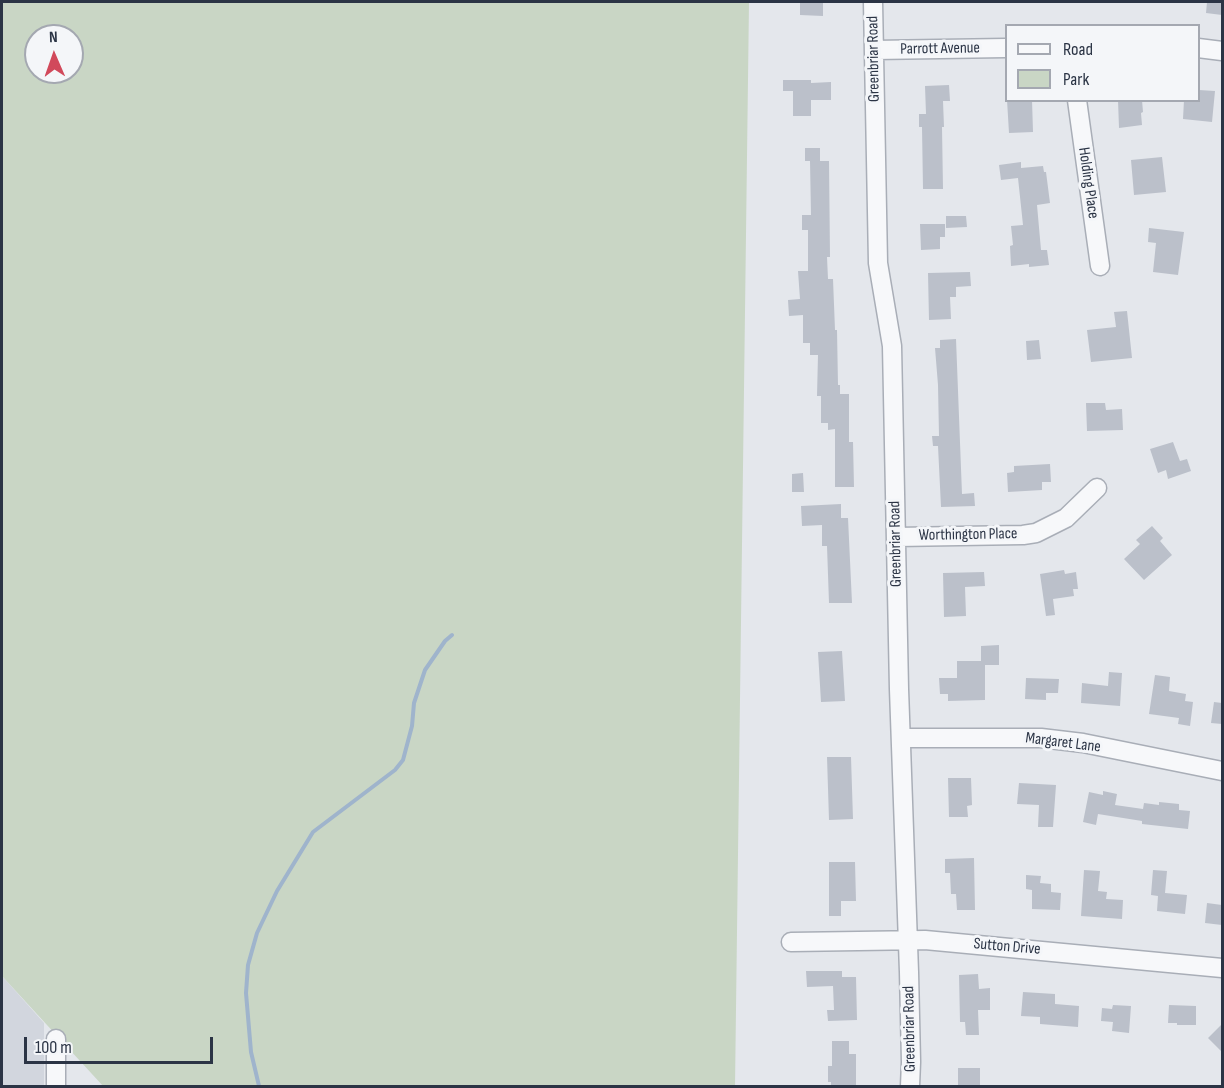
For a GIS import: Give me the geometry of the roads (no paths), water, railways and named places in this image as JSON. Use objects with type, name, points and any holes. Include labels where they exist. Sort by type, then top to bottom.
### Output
[{"type":"street","name":"Greenbriar Road","points":[[873,2],[878,262],[892,346],[910,1086]]},
{"type":"street","name":"Parrott Avenue","points":[[874,50],[1005,48]]},
{"type":"street","points":[[1200,48],[1222,51]]},
{"type":"street","name":"Holding Place","points":[[1077,102],[1100,266]]},
{"type":"street","name":"Worthington Place","points":[[896,537],[1036,533],[1066,518],[1097,488]]},
{"type":"street","name":"Margaret Lane","points":[[900,738],[1018,737],[1057,740],[1083,743],[1222,771]]},
{"type":"street","name":"Sutton Drive","points":[[791,942],[925,940],[1222,969]]},
{"type":"street","points":[[56,1039],[56,1086]]},
{"type":"waterway","points":[[259,1086],[251,1052],[246,993],[248,965],[257,933],[277,891],[313,832],[395,770],[403,760],[412,726],[414,703],[425,670],[445,641],[452,635]]}]
